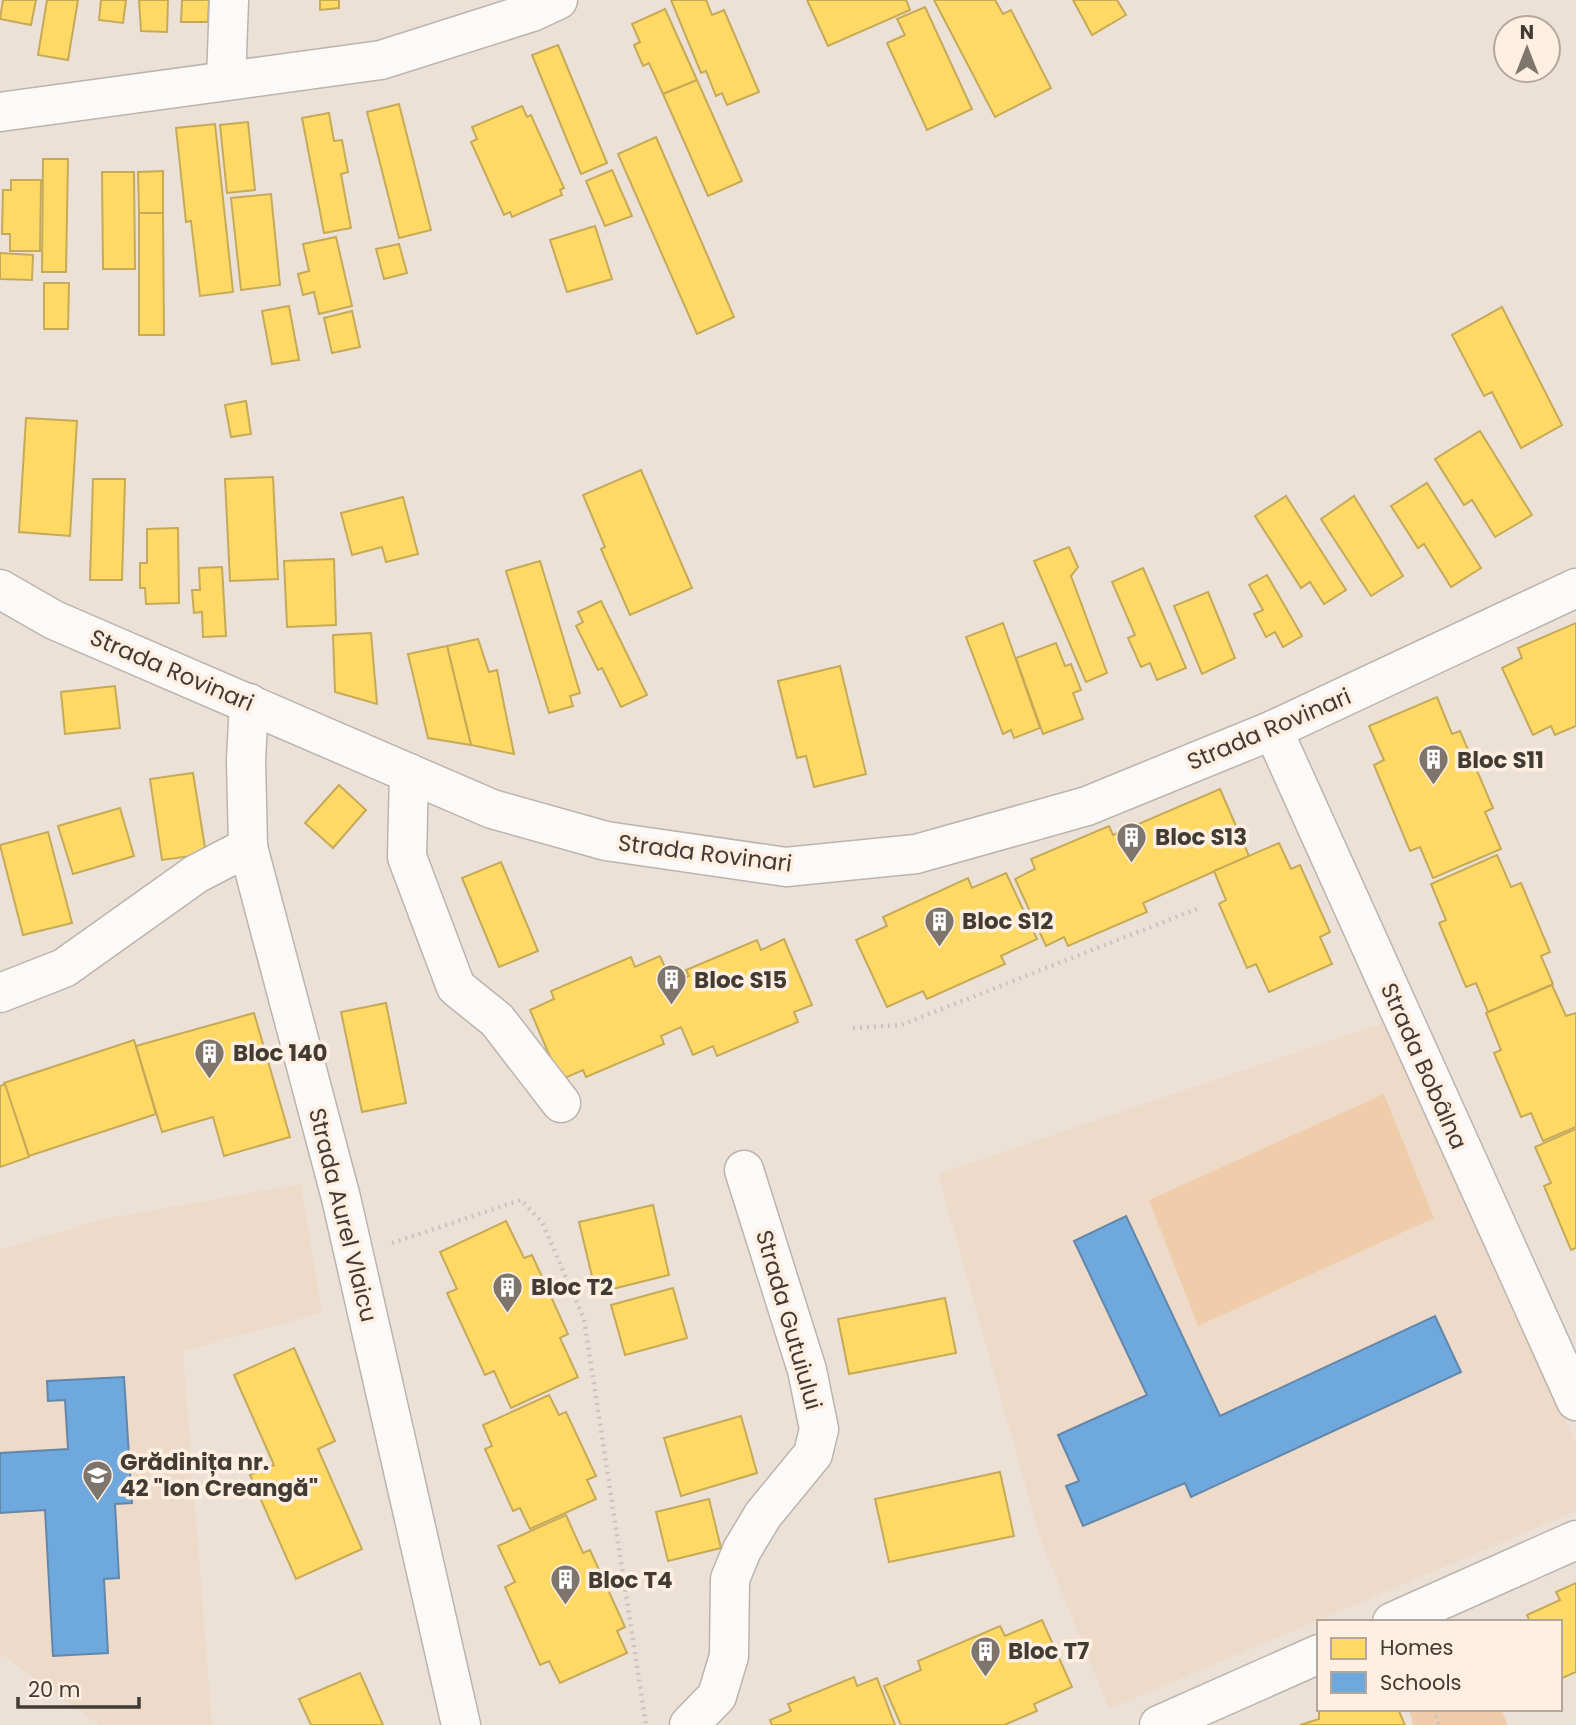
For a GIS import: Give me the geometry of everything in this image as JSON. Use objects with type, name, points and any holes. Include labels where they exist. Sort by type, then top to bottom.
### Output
[{"type":"street","points":[[226,81],[229,0]]},
{"type":"street","points":[[0,112],[381,60],[532,12],[558,0]]},
{"type":"street","name":"Strada Rovinari","points":[[0,589],[54,620],[492,809],[606,841],[786,867],[916,854],[1087,806],[1273,730],[1576,589]]},
{"type":"street","name":"Strada Aurel Vlaicu","points":[[249,703],[246,760],[248,847],[354,1256],[461,1725]]},
{"type":"street","name":"Strada Bobâlna","points":[[1273,730],[1576,1401]]},
{"type":"street","points":[[409,773],[407,857],[456,986],[497,1020],[561,1103]]},
{"type":"street","points":[[0,993],[64,968],[196,874],[248,847]]},
{"type":"street","name":"Strada Gutuiului","points":[[689,1725],[717,1696],[729,1656],[730,1579],[742,1550],[764,1515],[813,1454],[819,1429],[807,1370],[744,1170]]},
{"type":"street","points":[[1396,1620],[1576,1540]]},
{"type":"street","points":[[1159,1725],[1210,1715],[1317,1655]]},
{"type":"path","points":[[853,1028],[901,1025],[1199,908]]},
{"type":"path","points":[[354,1256],[521,1200],[542,1222],[584,1319],[646,1725]]},
{"type":"shaded area","points":[[1385,1022],[1576,1444],[1576,1511],[1109,1709],[1040,1538],[938,1174]]},
{"type":"shaded area","points":[[1384,1094],[1434,1218],[1198,1326],[1149,1200]]},
{"type":"shaded area","name":"Grădinița nr. 42 \"Ion Creangă\"","points":[[301,1184],[322,1313],[183,1351],[212,1725],[99,1725],[0,1653],[0,1250],[103,1219]]},
{"type":"shaded area","points":[[1410,1711],[1502,1711],[1508,1725],[1413,1725]]},
{"type":"building: Homes","points":[[3,0],[36,0],[31,25],[0,19]]},
{"type":"building: Homes","points":[[47,0],[78,0],[68,60],[38,55]]},
{"type":"building: Homes","points":[[101,0],[126,0],[123,23],[99,20]]},
{"type":"building: Homes","points":[[139,0],[168,0],[167,32],[141,31]]},
{"type":"building: Homes","points":[[182,0],[209,0],[208,22],[181,22]]},
{"type":"building: Homes","points":[[320,0],[339,0],[339,8],[320,10]]},
{"type":"building: Homes","points":[[671,0],[706,0],[712,15],[724,10],[759,92],[727,105],[722,93],[716,96],[706,71],[701,73]]},
{"type":"building: Homes","points":[[807,0],[906,0],[910,10],[828,46]]},
{"type":"building: Homes","points":[[934,0],[995,0],[1003,14],[1011,10],[1051,88],[995,117]]},
{"type":"building: Homes","points":[[1073,0],[1117,0],[1126,15],[1092,35]]},
{"type":"building: Homes","points":[[925,7],[972,109],[927,130],[887,43],[905,35],[897,19]]},
{"type":"building: Homes","points":[[665,9],[697,80],[663,94],[649,63],[643,66],[634,45],[640,42],[632,24]]},
{"type":"building: Homes","points":[[558,45],[607,163],[581,174],[532,55]]},
{"type":"building: Homes","points":[[697,80],[742,181],[708,196],[663,94]]},
{"type":"building: Homes","points":[[399,104],[431,230],[399,238],[367,112]]},
{"type":"building: Homes","points":[[522,106],[527,117],[531,115],[564,188],[560,190],[562,195],[512,217],[510,212],[504,215],[471,142],[477,139],[472,127]]},
{"type":"building: Homes","points":[[329,113],[334,141],[342,140],[348,172],[341,174],[351,228],[324,233],[302,118]]},
{"type":"building: Homes","points":[[248,122],[255,190],[227,193],[220,125]]},
{"type":"building: Homes","points":[[215,124],[233,292],[200,296],[191,221],[186,222],[176,128]]},
{"type":"building: Homes","points":[[656,137],[734,317],[697,334],[618,154]]},
{"type":"building: Homes","points":[[43,159],[68,159],[66,272],[42,272]]},
{"type":"building: Homes","points":[[612,170],[632,216],[605,226],[586,181]]},
{"type":"building: Homes","points":[[163,171],[163,213],[139,213],[138,172]]},
{"type":"building: Homes","points":[[102,172],[134,172],[135,269],[103,269]]},
{"type":"building: Homes","points":[[11,180],[41,180],[40,251],[10,251],[10,234],[2,234],[3,190],[11,190]]},
{"type":"building: Homes","points":[[271,194],[280,285],[241,290],[231,198]]},
{"type":"building: Homes","points":[[139,213],[163,213],[164,335],[139,335]]},
{"type":"building: Homes","points":[[595,226],[612,279],[567,292],[550,240]]},
{"type":"building: Homes","points":[[336,237],[352,306],[319,314],[314,292],[303,295],[298,274],[309,271],[303,244]]},
{"type":"building: Homes","points":[[399,244],[407,273],[384,279],[376,249]]},
{"type":"building: Homes","points":[[0,253],[33,255],[32,280],[0,279]]},
{"type":"building: Homes","points":[[44,283],[69,283],[68,329],[44,329]]},
{"type":"building: Homes","points":[[289,306],[299,360],[272,364],[262,311]]},
{"type":"building: Homes","points":[[1502,307],[1562,425],[1521,448],[1492,392],[1484,396],[1452,335]]},
{"type":"building: Homes","points":[[352,311],[360,347],[332,353],[324,318]]},
{"type":"building: Homes","points":[[246,401],[251,434],[231,437],[225,405]]},
{"type":"building: Homes","points":[[26,418],[77,421],[70,536],[19,532]]},
{"type":"building: Homes","points":[[1480,431],[1532,515],[1495,537],[1472,500],[1464,505],[1435,459]]},
{"type":"building: Homes","points":[[641,470],[692,588],[630,615],[601,549],[605,547],[583,495]]},
{"type":"building: Homes","points":[[273,477],[278,579],[230,581],[225,479]]},
{"type":"building: Homes","points":[[93,479],[125,479],[122,580],[90,580]]},
{"type":"building: Homes","points":[[1427,483],[1481,568],[1451,587],[1424,544],[1418,548],[1391,506]]},
{"type":"building: Homes","points":[[1286,496],[1346,590],[1324,604],[1310,582],[1301,588],[1255,516]]},
{"type":"building: Homes","points":[[1354,496],[1403,576],[1371,596],[1321,519]]},
{"type":"building: Homes","points":[[403,497],[418,554],[386,562],[382,547],[352,555],[341,513]]},
{"type":"building: Homes","points":[[178,528],[179,603],[146,604],[145,588],[140,588],[140,563],[147,563],[147,529]]},
{"type":"building: Homes","points":[[1069,547],[1078,567],[1071,576],[1107,673],[1086,682],[1034,561]]},
{"type":"building: Homes","points":[[334,559],[336,625],[287,627],[284,561]]},
{"type":"building: Homes","points":[[540,561],[580,693],[570,696],[573,706],[549,713],[506,571]]},
{"type":"building: Homes","points":[[222,567],[226,636],[203,637],[202,612],[194,613],[192,590],[200,590],[199,568]]},
{"type":"building: Homes","points":[[1143,568],[1186,668],[1157,680],[1150,663],[1141,667],[1128,638],[1135,635],[1112,582]]},
{"type":"building: Homes","points":[[1267,575],[1302,636],[1283,647],[1275,632],[1266,637],[1254,614],[1263,610],[1249,585]]},
{"type":"building: Homes","points":[[1208,592],[1235,658],[1202,674],[1174,606]]},
{"type":"building: Homes","points":[[601,601],[647,695],[621,707],[602,668],[598,670],[576,626],[583,622],[578,612]]},
{"type":"building: Homes","points":[[1003,623],[1040,728],[1014,738],[1011,730],[1003,734],[966,637]]},
{"type":"building: Homes","points":[[1576,623],[1576,726],[1555,735],[1551,726],[1533,735],[1502,668],[1522,658],[1518,648]]},
{"type":"building: Homes","points":[[371,633],[377,704],[335,692],[333,635]]},
{"type":"building: Homes","points":[[478,639],[489,672],[497,670],[514,754],[471,745],[447,646]]},
{"type":"building: Homes","points":[[1056,643],[1065,666],[1071,664],[1081,690],[1073,693],[1083,719],[1043,734],[1016,658]]},
{"type":"building: Homes","points":[[447,646],[471,745],[428,738],[408,654]]},
{"type":"building: Homes","points":[[840,666],[866,774],[814,787],[806,756],[797,758],[778,681]]},
{"type":"building: Homes","points":[[115,686],[120,728],[65,734],[61,692]]},
{"type":"building: Homes","name":"Bloc S11","points":[[1437,697],[1452,734],[1460,731],[1493,808],[1485,812],[1501,849],[1433,878],[1420,847],[1410,851],[1374,765],[1384,760],[1369,726]]},
{"type":"building: Homes","points":[[193,773],[206,854],[162,860],[150,779]]},
{"type":"building: Homes","points":[[339,785],[366,810],[333,848],[305,823]]},
{"type":"building: Homes","name":"Bloc S13","points":[[1220,789],[1249,856],[1143,903],[1147,912],[1068,946],[1064,937],[1046,946],[1015,879],[1035,869],[1031,859],[1109,826],[1113,835]]},
{"type":"building: Homes","points":[[120,808],[134,856],[73,874],[58,826]]},
{"type":"building: Homes","points":[[48,832],[72,923],[23,935],[0,845]]},
{"type":"building: Homes","points":[[1279,843],[1291,869],[1300,865],[1330,932],[1320,937],[1332,964],[1269,992],[1256,964],[1247,968],[1219,904],[1226,900],[1214,871]]},
{"type":"building: Homes","points":[[1497,855],[1511,887],[1521,883],[1550,952],[1541,956],[1553,984],[1488,1012],[1476,983],[1466,987],[1439,923],[1446,920],[1431,884]]},
{"type":"building: Homes","points":[[501,862],[538,951],[499,967],[462,878]]},
{"type":"building: Homes","name":"Bloc S12","points":[[1006,873],[1037,939],[1001,956],[1005,964],[927,999],[923,991],[887,1007],[856,940],[887,926],[883,917],[968,878],[972,888]]},
{"type":"building: Homes","name":"Bloc S15","points":[[784,939],[812,1005],[794,1012],[798,1022],[717,1056],[713,1046],[693,1055],[681,1027],[661,1036],[664,1044],[586,1077],[583,1070],[560,1080],[530,1010],[554,999],[551,991],[631,957],[635,967],[660,956],[672,983],[689,976],[686,970],[757,940],[761,950]]},
{"type":"building: Homes","points":[[1552,985],[1566,1016],[1576,1013],[1576,1127],[1543,1141],[1531,1113],[1521,1117],[1494,1053],[1501,1050],[1486,1013]]},
{"type":"building: Homes","points":[[386,1003],[406,1103],[362,1112],[341,1012]]},
{"type":"building: Homes","name":"Bloc 140","points":[[254,1013],[290,1137],[224,1156],[213,1117],[162,1132],[136,1046]]},
{"type":"building: Homes","points":[[134,1040],[156,1114],[29,1156],[4,1083]]},
{"type":"building: Homes","points":[[5,1084],[29,1157],[0,1167],[0,1086]]},
{"type":"building: Homes","points":[[1576,1129],[1576,1248],[1571,1250],[1544,1186],[1551,1183],[1535,1147]]},
{"type":"building: Homes","points":[[653,1205],[669,1275],[596,1293],[579,1222]]},
{"type":"building: Homes","name":"Bloc T2","points":[[506,1221],[524,1258],[532,1255],[568,1334],[560,1338],[578,1377],[511,1408],[494,1371],[485,1375],[447,1293],[457,1289],[440,1252]]},
{"type":"building: Homes","points":[[673,1288],[687,1338],[625,1355],[611,1305]]},
{"type":"building: Homes","points":[[945,1298],[956,1353],[849,1374],[838,1319]]},
{"type":"building: Homes","points":[[294,1348],[335,1441],[318,1449],[362,1549],[296,1579],[250,1475],[274,1465],[234,1375]]},
{"type":"building: Homes","points":[[549,1395],[559,1415],[566,1412],[596,1476],[587,1480],[596,1499],[530,1529],[520,1508],[513,1511],[485,1449],[492,1446],[483,1425]]},
{"type":"building: Homes","points":[[741,1416],[757,1473],[681,1496],[664,1438]]},
{"type":"building: Homes","points":[[1000,1472],[1014,1536],[889,1562],[875,1499]]},
{"type":"building: Homes","points":[[709,1499],[721,1548],[668,1561],[656,1512]]},
{"type":"building: Homes","name":"Bloc T4","points":[[566,1515],[583,1553],[590,1550],[625,1627],[617,1631],[627,1653],[560,1683],[549,1661],[540,1665],[505,1587],[515,1582],[498,1546]]},
{"type":"building: Homes","points":[[1576,1583],[1576,1672],[1562,1678],[1562,1620],[1529,1620],[1527,1615],[1560,1600],[1556,1592]]},
{"type":"building: Homes","name":"Bloc T7","points":[[1042,1620],[1072,1687],[1034,1704],[1037,1711],[1004,1725],[901,1725],[884,1686],[921,1670],[918,1661],[1000,1626],[1005,1636]]},
{"type":"building: Homes","points":[[360,1673],[383,1725],[311,1725],[299,1699]]},
{"type":"building: Homes","points":[[854,1677],[857,1686],[877,1678],[895,1725],[772,1725],[770,1720],[791,1711],[788,1704]]},
{"type":"building: Homes","points":[[1319,1711],[1399,1711],[1405,1725],[1300,1725],[1319,1719]]},
{"type":"building: Schools","points":[[1126,1216],[1220,1416],[1435,1316],[1461,1372],[1191,1497],[1185,1483],[1083,1526],[1066,1486],[1079,1481],[1058,1435],[1147,1395],[1074,1241]]},
{"type":"building: Schools","points":[[124,1377],[132,1503],[115,1504],[119,1578],[104,1579],[108,1653],[53,1656],[45,1510],[0,1513],[0,1453],[68,1449],[65,1400],[48,1401],[47,1381]]},
{"type":"place","name":"Bloc S11","points":[[1434,787]]},
{"type":"place","name":"Bloc S13","points":[[1132,864]]},
{"type":"place","name":"Bloc S12","points":[[939,948]]},
{"type":"place","name":"Bloc S15","points":[[671,1007]]},
{"type":"place","name":"Bloc 140","points":[[210,1080]]},
{"type":"place","name":"Bloc T2","points":[[508,1314]]},
{"type":"place","name":"Grădinița nr. 42 \"Ion Creangă\"","points":[[97,1502]]},
{"type":"place","name":"Bloc T4","points":[[565,1607]]},
{"type":"place","name":"Bloc T7","points":[[985,1678]]}]
